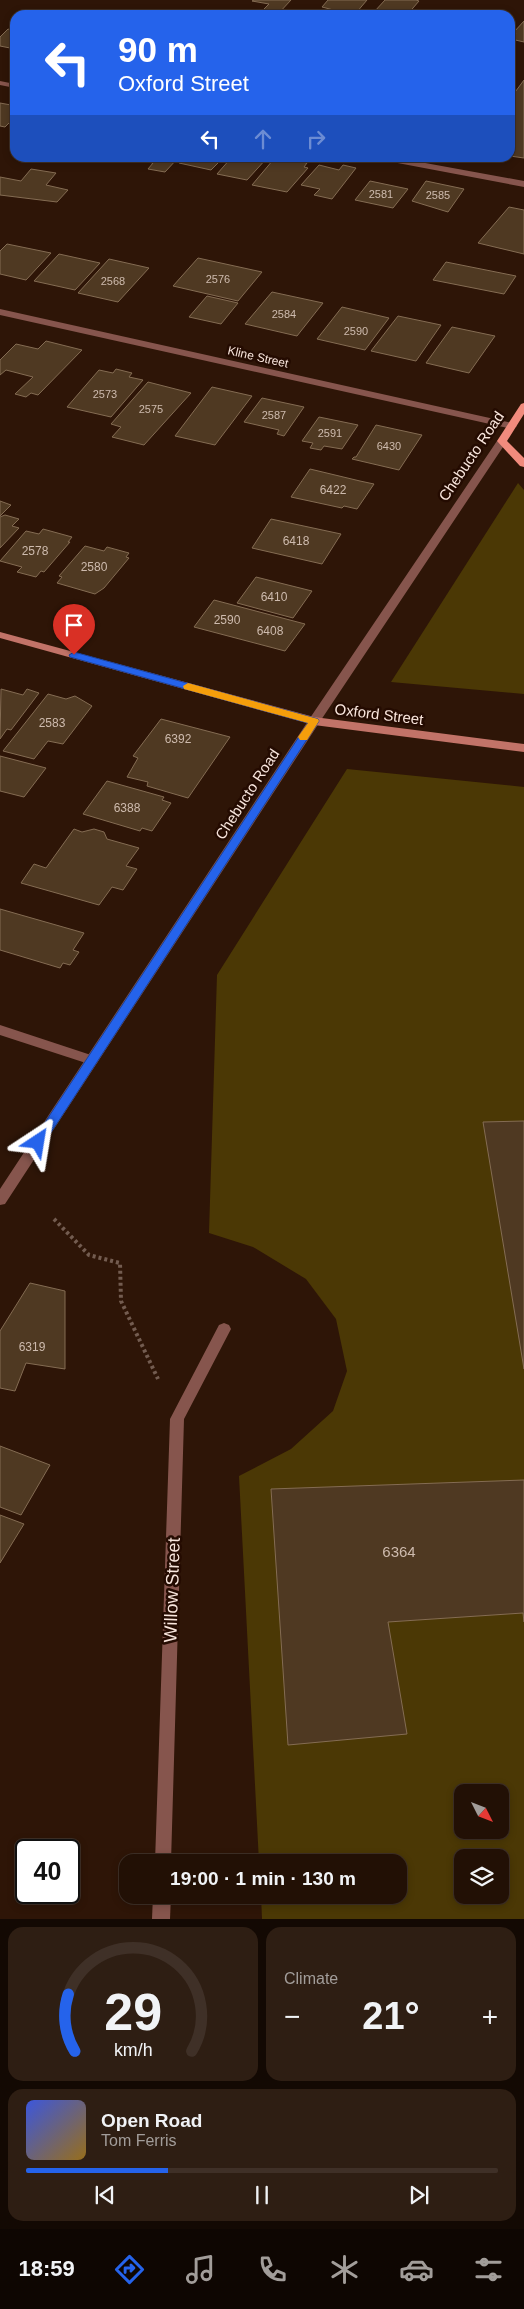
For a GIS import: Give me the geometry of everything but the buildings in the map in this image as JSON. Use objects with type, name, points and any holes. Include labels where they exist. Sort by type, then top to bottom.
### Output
[{"type":"main road","name":"Chebucto Road","points":[[502,441],[524,406]]},
{"type":"main road","points":[[502,441],[524,464]]},
{"type":"main road","name":"Oxford Street","points":[[0,635],[314,721],[524,748]]},
{"type":"street","points":[[408,162],[524,184]]},
{"type":"street","name":"Kline Street","points":[[0,312],[512,426]]},
{"type":"street","name":"Chebucto Road","points":[[0,1200],[314,721],[502,441]]},
{"type":"street","points":[[0,1030],[92,1060]]},
{"type":"street","name":"Willow Street","points":[[163,1854],[177,1419],[224,1329]]},
{"type":"street","points":[[161,1919],[162,1904]]},
{"type":"path","points":[[54,1219],[90,1255],[120,1263],[121,1301],[177,1419]]},
{"type":"shaded area","points":[[518,483],[524,490],[524,694],[391,682]]},
{"type":"shaded area","points":[[347,769],[524,787],[524,1919],[262,1919],[261,1904],[407,1904],[407,1854],[259,1854],[239,1476],[291,1449],[333,1411],[347,1371],[336,1319],[306,1279],[253,1247],[209,1233],[217,975]]},
{"type":"slow traffic","points":[[188,686],[314,721],[303,737]]},
{"type":"route","points":[[38,1142],[314,721],[74,655]]}]
